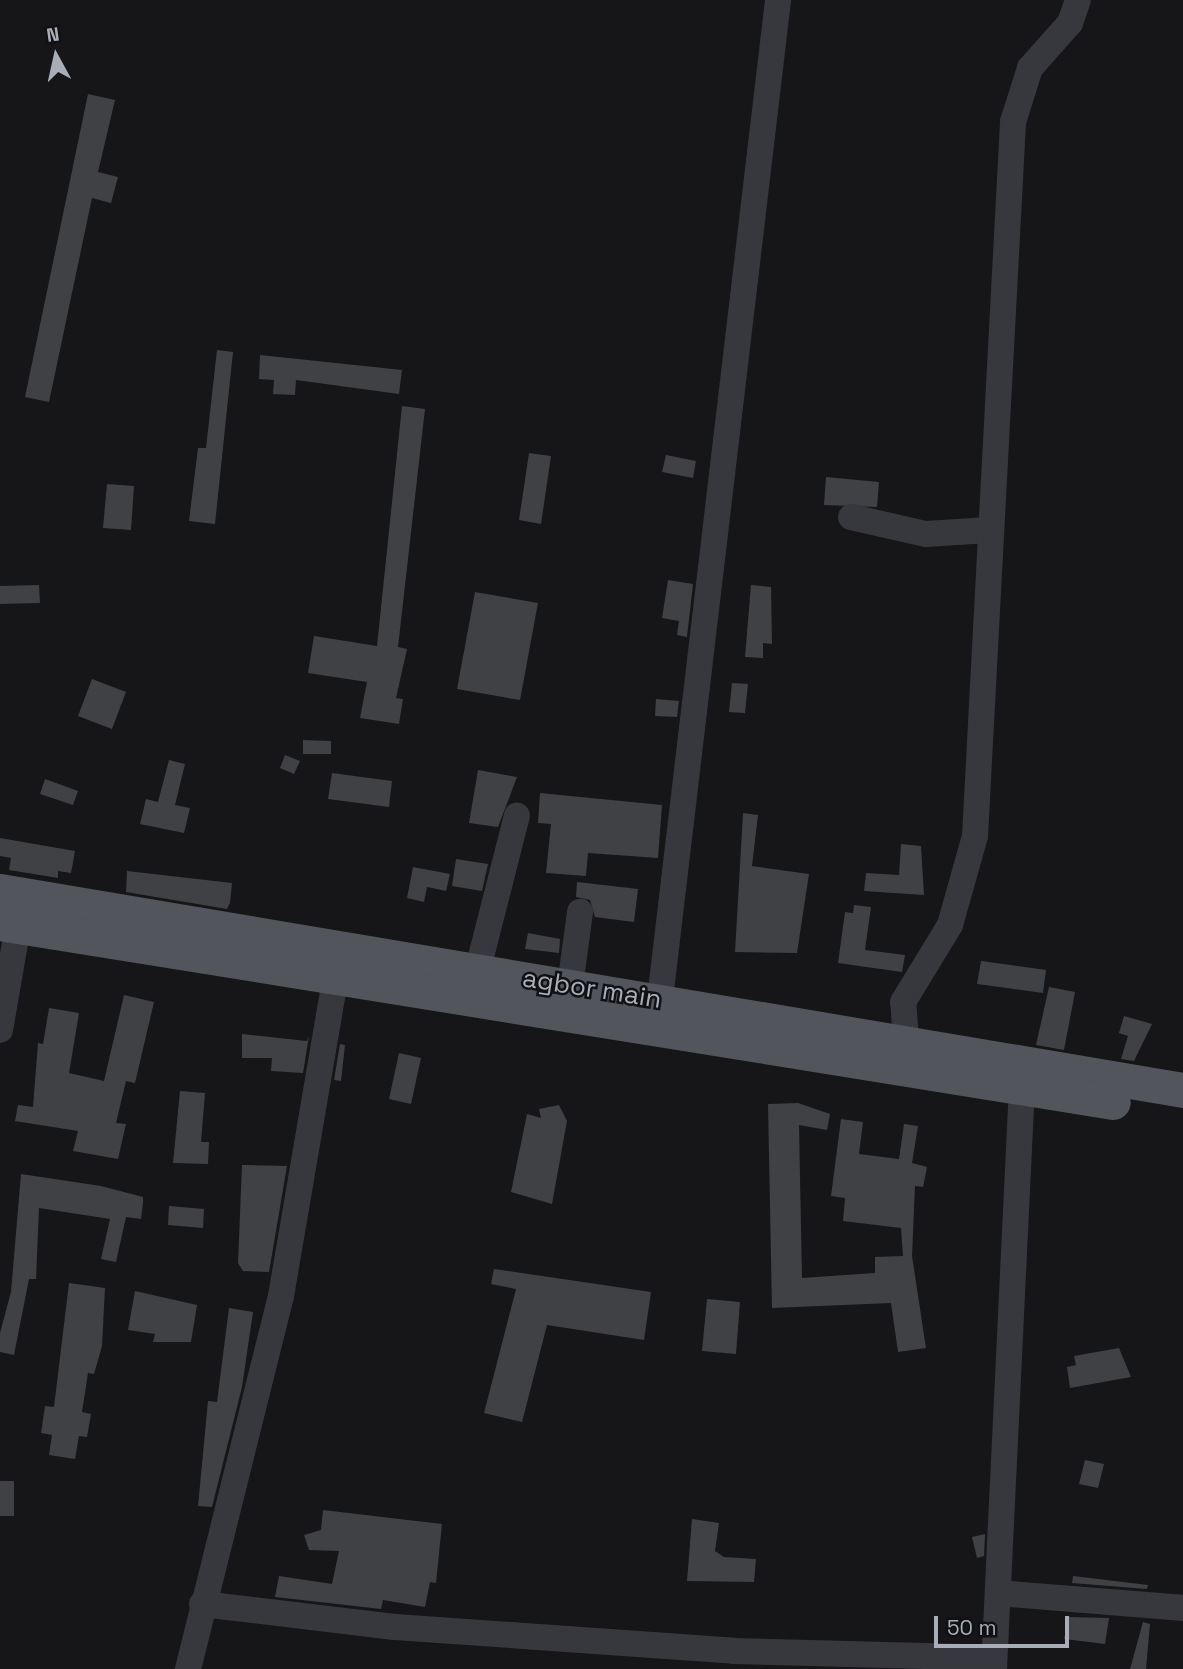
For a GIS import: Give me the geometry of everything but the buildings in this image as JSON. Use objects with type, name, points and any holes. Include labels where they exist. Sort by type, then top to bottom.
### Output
[{"type":"main road","name":"agbor main","points":[[0,891],[474,986],[1022,1087],[1183,1113]]},
{"type":"main road","name":"agbor main","points":[[9,924],[336,974],[474,986],[570,986],[660,999],[1183,1090]]},
{"type":"street","points":[[660,999],[778,0]]},
{"type":"street","points":[[906,1041],[903,1002],[950,925],[975,836],[1009,143],[1030,68],[1070,23],[1078,0]]},
{"type":"street","points":[[851,517],[926,534],[989,530]]},
{"type":"street","points":[[474,986],[517,817]]},
{"type":"street","points":[[570,986],[580,912]]},
{"type":"street","points":[[0,1030],[9,924]]},
{"type":"street","points":[[188,1669],[202,1604],[281,1296],[336,974]]},
{"type":"street","points":[[202,1604],[395,1627],[720,1650],[993,1664],[1022,1087]]},
{"type":"street","points":[[998,1593],[1183,1608]]}]
